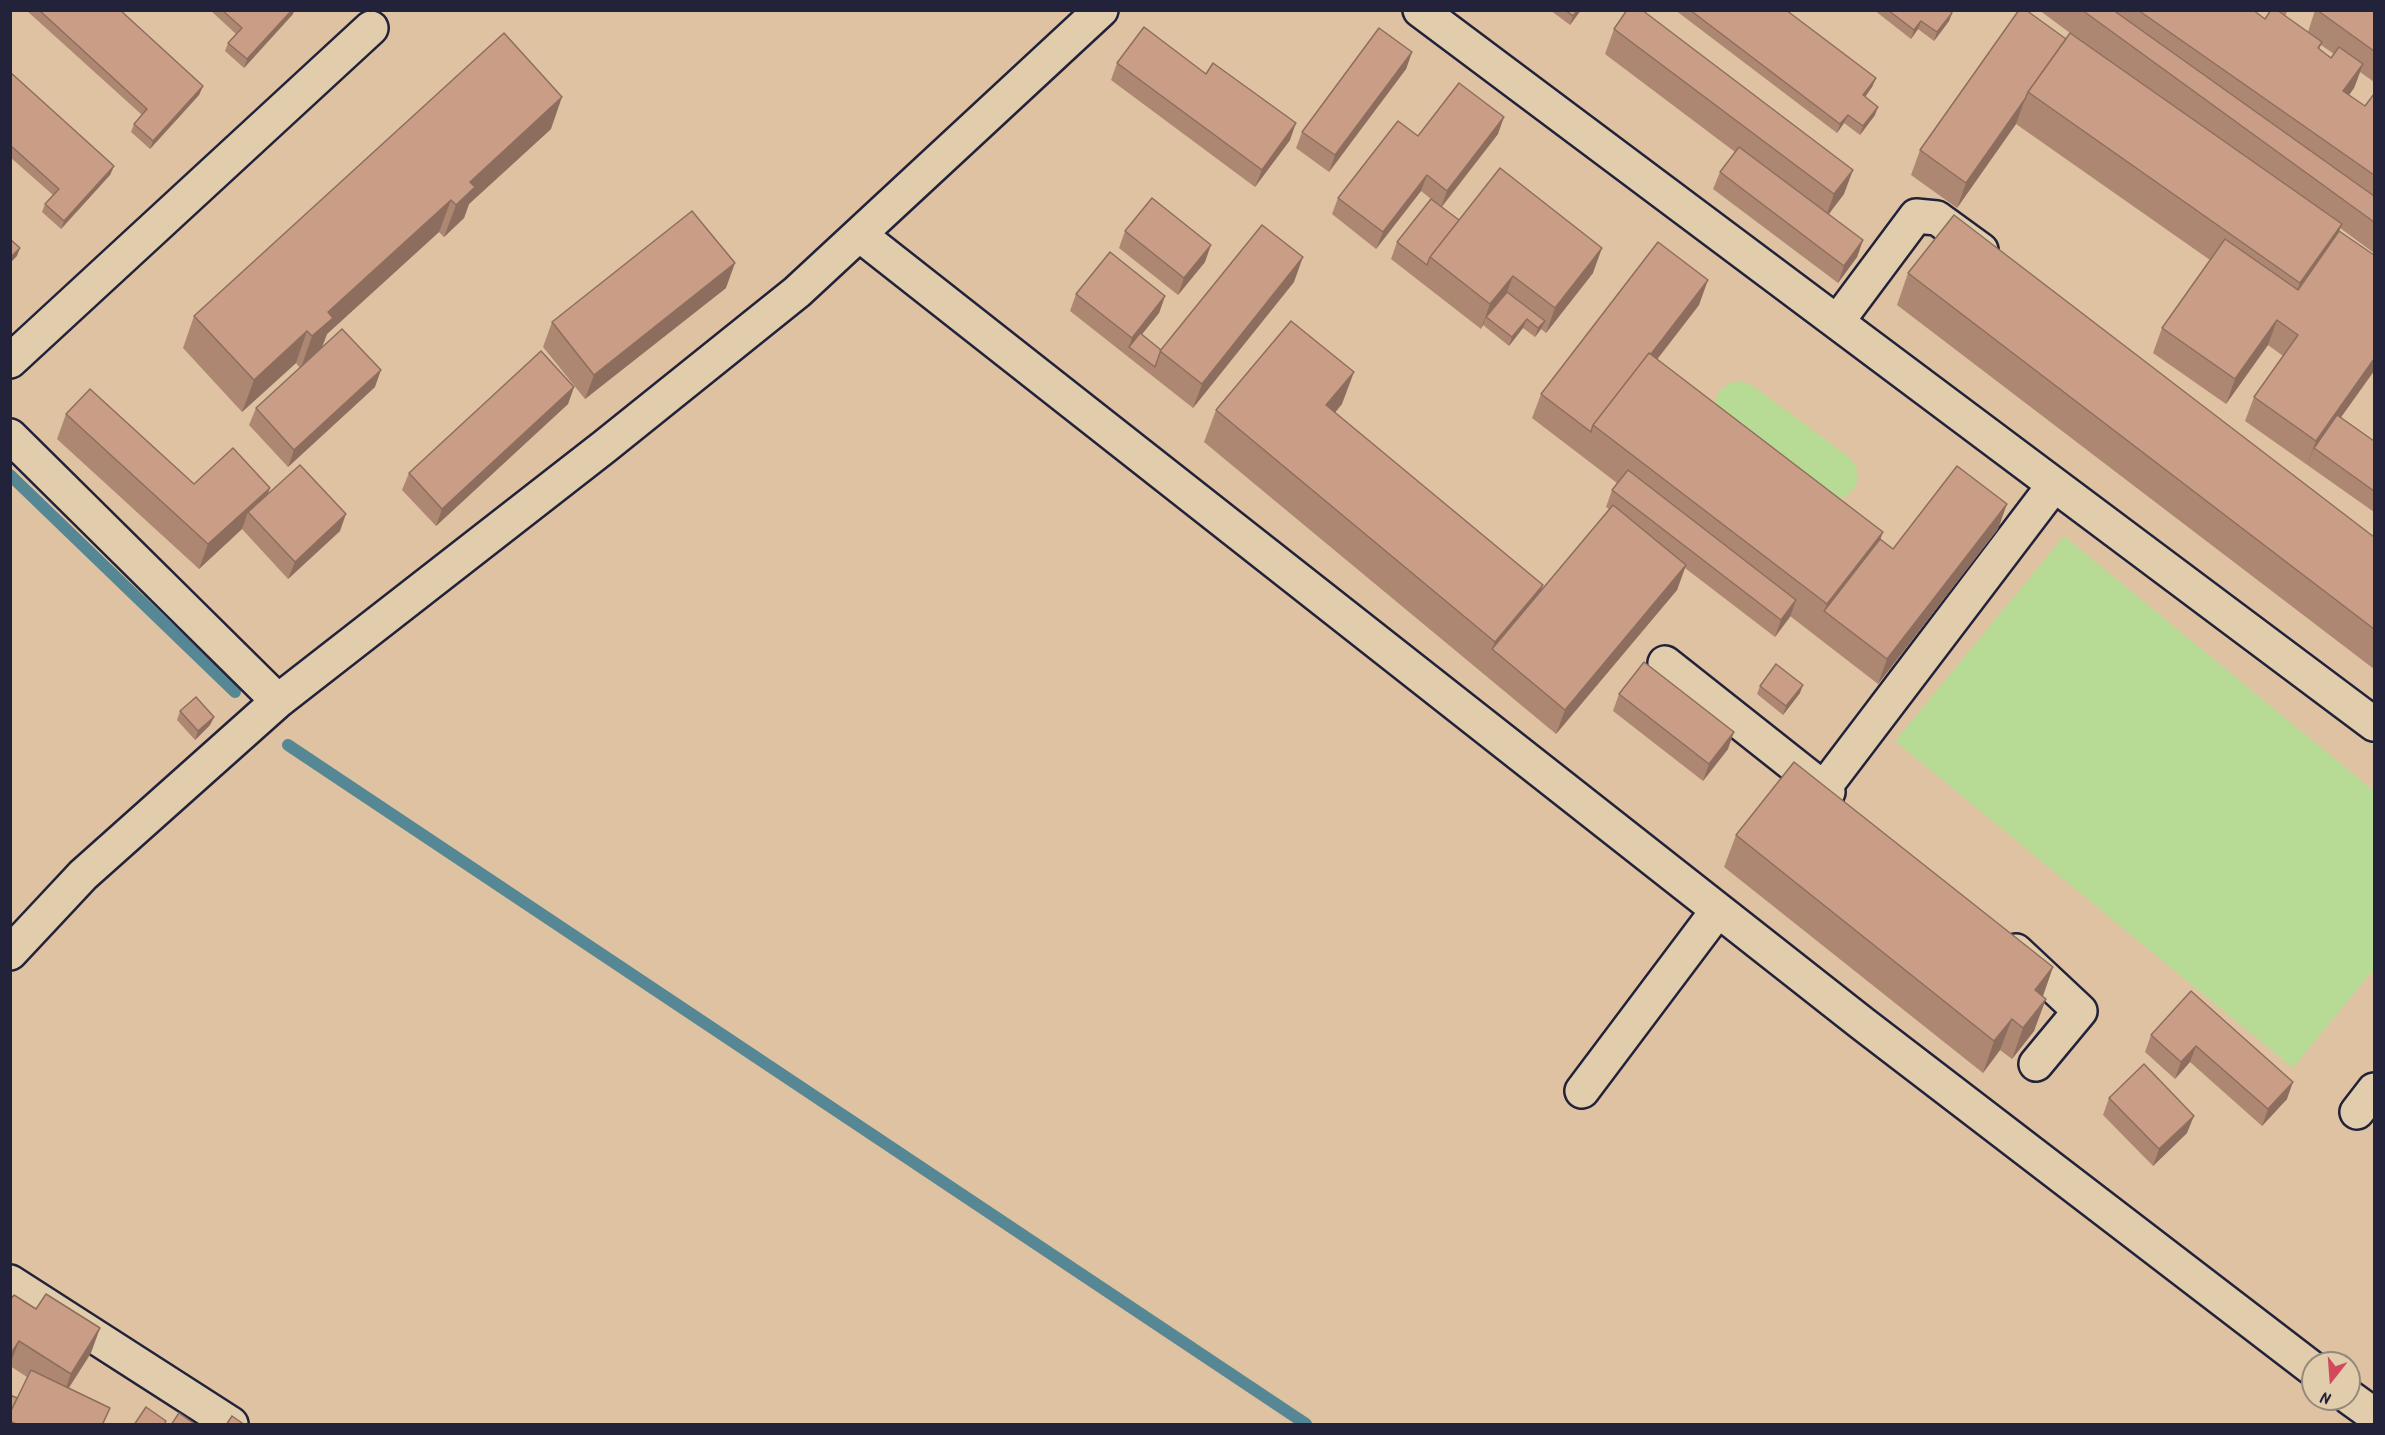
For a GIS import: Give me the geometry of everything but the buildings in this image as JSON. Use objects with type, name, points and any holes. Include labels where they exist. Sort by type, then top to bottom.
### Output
[{"type":"street","points":[[10,953],[83,875],[278,701],[613,440],[797,292],[1101,10]]},
{"type":"street","points":[[1420,10],[2054,485],[2373,718]]},
{"type":"street","points":[[10,361],[371,28]]},
{"type":"street","points":[[1837,322],[1916,216],[1937,218],[2004,267]]},
{"type":"street","points":[[860,235],[1718,910],[2301,1360]]},
{"type":"street","points":[[10,436],[278,701]]},
{"type":"street","points":[[1824,788],[2054,485]]},
{"type":"street","points":[[1665,663],[1824,788],[1851,812]]},
{"type":"street","points":[[1582,1091],[1718,910]]},
{"type":"street","points":[[1997,935],[2034,965],[2080,1011],[2036,1064]]},
{"type":"street","points":[[10,1282],[231,1425]]},
{"type":"street","points":[[2361,1406],[2374,1415]]},
{"type":"green space","points":[[1742,381],[1753,386],[1849,457],[1856,467],[1858,479],[1853,490],[1844,497],[1832,499],[1717,414],[1715,401],[1720,390],[1730,383]]},
{"type":"green space","points":[[2064,536],[2374,791],[2374,969],[2293,1068],[1895,741]]},
{"type":"waterway","points":[[10,475],[235,692]]},
{"type":"waterway","points":[[288,745],[1306,1424]]}]
